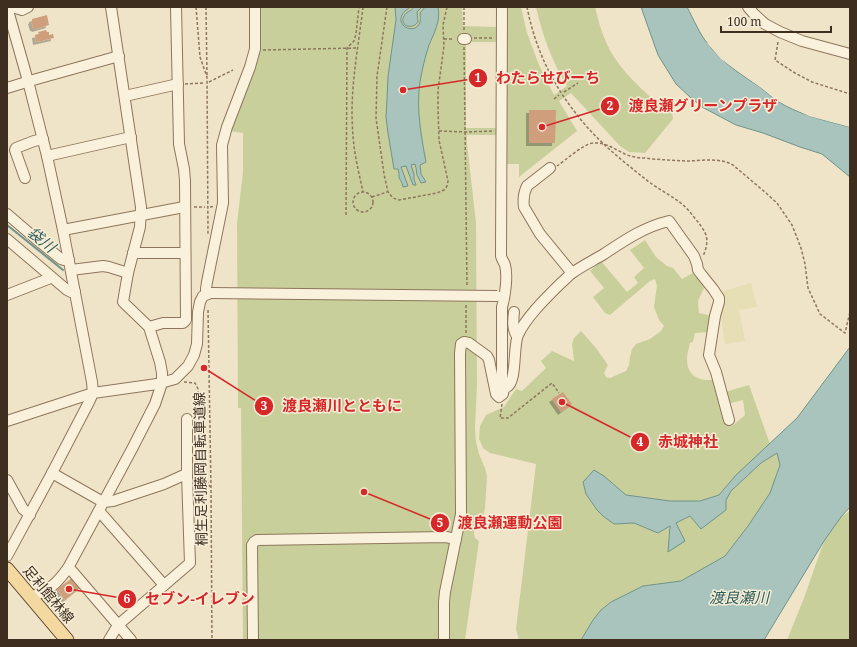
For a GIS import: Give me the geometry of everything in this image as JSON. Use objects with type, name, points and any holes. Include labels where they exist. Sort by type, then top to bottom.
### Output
[{"type":"main road","name":"足利館林線","points":[[7,569],[67,640]]},
{"type":"street","points":[[7,7],[47,156],[70,265],[93,393],[87,407],[7,556]]},
{"type":"street","points":[[12,7],[22,10],[28,7]]},
{"type":"street","points":[[31,597],[50,589],[58,582],[68,568],[152,410],[160,393],[162,383],[160,362],[149,327],[123,302],[128,273],[140,227],[141,207],[111,7]]},
{"type":"street","points":[[149,327],[163,323],[183,323],[186,320],[185,253],[189,207],[179,144],[181,84],[176,7]]},
{"type":"street","points":[[208,294],[206,289],[207,282],[222,206],[222,150],[224,138],[255,49],[255,7]]},
{"type":"street","points":[[502,7],[501,256],[505,266],[506,286],[501,297],[503,390]]},
{"type":"street","points":[[748,7],[765,24],[780,32],[802,41],[850,54]]},
{"type":"street","points":[[7,88],[119,56]]},
{"type":"street","points":[[125,96],[181,84]]},
{"type":"street","points":[[47,156],[131,137]]},
{"type":"street","points":[[25,178],[15,150],[16,148],[43,139]]},
{"type":"street","points":[[550,168],[525,189],[524,207],[540,234],[572,273]]},
{"type":"street","points":[[63,230],[189,207]]},
{"type":"street","points":[[7,214],[70,265],[103,266],[128,273]]},
{"type":"street","points":[[444,640],[444,602],[461,514],[460,348],[464,342],[469,342],[487,356],[496,394],[499,397],[503,390],[510,386],[511,383],[517,336],[544,300],[572,273],[635,234],[669,221],[697,264],[698,270],[719,298],[709,355],[716,372],[729,420]]},
{"type":"street","points":[[7,239],[67,290],[75,292]]},
{"type":"street","points":[[133,253],[185,253]]},
{"type":"street","points":[[7,294],[48,279],[51,276]]},
{"type":"street","points":[[7,421],[93,393],[162,383],[175,379],[188,366],[194,355],[197,344],[198,312],[202,298],[208,294],[501,297]]},
{"type":"street","points":[[514,312],[513,327],[517,336]]},
{"type":"street","points":[[109,640],[118,625],[190,563],[187,419]]},
{"type":"street","points":[[52,473],[101,506],[164,585]]},
{"type":"street","points":[[101,506],[187,475]]},
{"type":"street","points":[[7,480],[23,509],[30,515]]},
{"type":"street","points":[[253,640],[252,545],[257,540],[446,537],[456,539]]},
{"type":"street","points":[[68,568],[131,640]]},
{"type":"path","points":[[196,7],[200,57],[207,77]]},
{"type":"path","points":[[206,7],[208,238]]},
{"type":"path","points":[[346,215],[347,48],[354,41],[359,7]]},
{"type":"path","points":[[363,7],[354,73],[353,93],[353,135],[363,192]]},
{"type":"path","points":[[387,7],[377,76],[376,118],[388,192],[393,198],[400,200],[437,193],[444,190],[447,186],[448,180],[439,131],[438,90],[444,39],[443,25],[447,7]]},
{"type":"path","points":[[464,7],[467,288]]},
{"type":"path","points":[[527,7],[538,48],[555,83],[578,117],[603,144],[651,183],[682,204],[703,228],[706,235],[705,251],[704,256],[697,264]]},
{"type":"path","points":[[444,39],[498,38]]},
{"type":"path","points":[[778,42],[775,60],[812,82],[850,94]]},
{"type":"path","points":[[255,49],[357,48]]},
{"type":"path","points":[[209,82],[233,70]]},
{"type":"path","points":[[564,92],[578,83]]},
{"type":"path","points":[[181,84],[204,84]]},
{"type":"path","points":[[554,99],[559,95]]},
{"type":"path","points":[[439,131],[498,131]]},
{"type":"path","points":[[550,168],[558,166],[585,146],[592,143],[603,144],[636,157],[666,160],[721,160],[728,162],[777,203],[792,225],[801,248],[808,288],[820,314],[844,333],[850,312]]},
{"type":"path","points":[[363,192],[370,194],[373,203],[370,209],[365,212],[358,211],[354,206],[353,200],[357,194],[363,192]]},
{"type":"path","points":[[372,197],[388,192]]},
{"type":"path","points":[[189,207],[205,207]]},
{"type":"path","points":[[464,342],[466,337],[466,304]]},
{"type":"path","name":"桐生足利藤岡自転車道線","points":[[208,308],[212,640]]},
{"type":"path","points":[[180,382],[195,383],[198,389],[203,463],[205,477],[211,489]]},
{"type":"path","points":[[503,390],[500,418],[508,418],[552,383],[559,393]]},
{"type":"shaded area","points":[[751,283],[757,307],[739,310],[745,341],[725,344],[720,311],[723,308],[720,292]]},
{"type":"green space","points":[[252,7],[462,7],[463,26],[498,27],[505,7],[521,7],[527,33],[539,65],[554,95],[567,86],[548,48],[536,7],[595,7],[604,38],[619,64],[651,98],[667,107],[672,114],[673,119],[645,153],[629,152],[620,146],[571,93],[559,101],[577,131],[519,177],[519,164],[506,164],[499,135],[467,135],[476,223],[477,384],[475,428],[479,454],[487,476],[483,517],[474,530],[475,538],[479,541],[465,640],[243,640],[241,408],[238,408],[237,223],[243,172],[243,133],[229,131],[257,59]],"holes":[[[466,42],[499,42],[498,128],[466,128]]]},
{"type":"green space","points":[[645,240],[656,257],[667,266],[673,268],[682,279],[693,273],[704,288],[698,301],[699,313],[713,316],[710,332],[695,333],[693,342],[690,343],[687,359],[689,370],[695,376],[703,380],[713,380],[720,396],[726,424],[732,426],[745,415],[743,400],[728,404],[725,392],[749,385],[770,444],[736,475],[719,495],[700,501],[670,501],[626,495],[604,476],[586,494],[597,510],[614,524],[634,523],[658,533],[670,526],[669,552],[676,523],[690,516],[702,529],[726,500],[731,491],[761,463],[777,453],[780,465],[770,493],[748,526],[725,556],[681,581],[643,586],[611,602],[601,610],[593,620],[581,640],[519,640],[516,629],[536,464],[490,453],[483,448],[479,439],[480,426],[486,415],[504,407],[516,389],[522,391],[546,368],[541,361],[552,351],[574,361],[572,344],[574,338],[581,331],[608,365],[604,373],[606,377],[610,378],[626,371],[629,365],[632,349],[636,344],[650,339],[661,331],[664,326],[659,320],[654,307],[657,286],[655,279],[650,281],[610,315],[605,313],[593,297],[604,288],[590,271],[601,261],[627,292],[638,283],[634,277],[644,268],[630,250]]},
{"type":"green space","points":[[850,511],[850,640],[787,640],[804,598],[824,541],[841,517]]},
{"type":"water","points":[[395,7],[411,7],[404,12],[401,19],[404,26],[411,29],[418,26],[420,21],[420,13],[425,7],[438,7],[439,12],[439,17],[424,64],[419,92],[422,142],[426,162],[420,165],[421,174],[426,182],[421,183],[417,175],[415,164],[411,165],[416,185],[413,185],[406,166],[401,167],[408,186],[403,187],[398,169],[394,169],[386,117],[388,76],[396,20]]},
{"type":"water","points":[[414,7],[422,7],[417,12],[418,22],[412,26],[406,26],[403,22],[404,16]]},
{"type":"water","points":[[641,7],[687,7],[705,40],[718,56],[735,70],[784,105],[812,116],[850,127],[850,177],[822,154],[736,125],[702,107],[676,84],[658,55]]},
{"type":"water","name":"渡良瀬川","points":[[850,347],[850,507],[824,541],[764,640],[581,640],[593,620],[601,610],[611,602],[643,586],[681,581],[725,556],[748,526],[770,493],[780,465],[777,453],[761,463],[731,491],[726,500],[726,510],[701,529],[690,516],[676,523],[685,541],[668,552],[670,526],[658,533],[634,523],[614,524],[597,510],[586,494],[583,482],[594,470],[604,476],[626,495],[670,501],[700,501],[719,495],[736,475],[797,418]]},
{"type":"pier","points":[[707,43],[709,43],[722,58],[789,105],[810,114],[850,125],[850,127],[809,116],[776,100],[721,59]]},
{"type":"building","points":[[47,15],[49,25],[35,29],[33,28],[31,21],[32,19]]},
{"type":"building","points":[[46,30],[49,32],[49,35],[53,34],[54,38],[36,42],[35,35],[39,34],[38,32]]},
{"type":"building","points":[[529,110],[556,110],[555,143],[529,143]]},
{"type":"building","points":[[563,392],[572,404],[561,412],[552,399]]},
{"type":"building","points":[[72,578],[80,588],[65,600],[57,589]]},
{"type":"waterway","name":"袋川","points":[[7,225],[63,270]]},
{"type":"place","name":"わたらせびーち","points":[[403,90]]},
{"type":"place","name":"渡良瀬グリーンプラザ","points":[[542,127]]},
{"type":"place","name":"渡良瀬川とともに","points":[[204,368]]},
{"type":"place","name":"赤城神社","points":[[562,402]]},
{"type":"place","name":"渡良瀬運動公園","points":[[364,492]]},
{"type":"place","name":"セブン-イレブン","points":[[69,589]]}]
